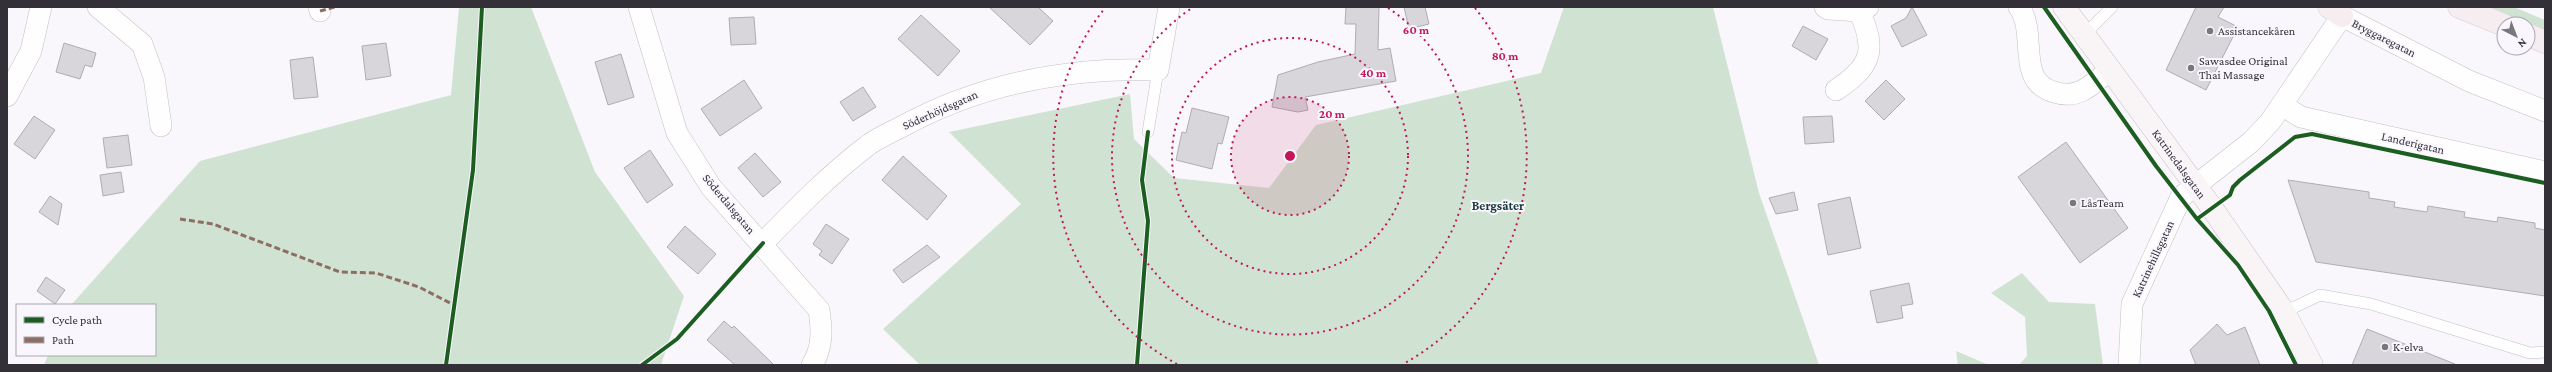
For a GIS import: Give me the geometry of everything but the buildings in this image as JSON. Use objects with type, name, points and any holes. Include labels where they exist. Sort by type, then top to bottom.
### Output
[{"type":"main road","points":[[2459,7],[2496,22]]},
{"type":"street","points":[[7,96],[31,51],[41,7]]},
{"type":"street","points":[[98,7],[142,44],[154,77],[161,126]]},
{"type":"street","name":"Söderdalsgatan","points":[[639,7],[677,132],[711,187],[762,243],[819,310],[823,332],[816,357],[812,365]]},
{"type":"street","points":[[1158,70],[1169,7]]},
{"type":"street","points":[[1825,7],[1828,9],[1864,9],[1869,33],[1870,49],[1864,66],[1850,81],[1836,90]]},
{"type":"street","points":[[2019,7],[2024,14],[2029,36],[2028,58],[2033,78],[2047,90],[2066,96],[2081,93],[2110,70]]},
{"type":"street","name":"Katrinedalsgatan","points":[[2064,7],[2196,186],[2284,312],[2312,365]]},
{"type":"street","name":"Bryggaregatan","points":[[2196,186],[2251,142],[2283,106],[2336,12],[2469,81],[2545,111]]},
{"type":"street","name":"Söderhöjdsgatan","points":[[762,243],[821,184],[868,145],[919,117],[990,89],[1073,72],[1116,69],[1158,70]]},
{"type":"street","name":"Landerigatan","points":[[2283,106],[2301,117],[2545,172]]},
{"type":"street","name":"Katrinehillsgatan","points":[[2129,365],[2132,304],[2181,197],[2196,186]]},
{"type":"lane","points":[[2084,35],[2112,7]]},
{"type":"lane","points":[[1148,132],[1158,70]]},
{"type":"lane","points":[[2284,312],[2320,295],[2371,304],[2530,353],[2545,352]]},
{"type":"green space","points":[[459,7],[531,7],[595,172],[684,296],[661,365],[44,365],[48,356],[156,356],[156,304],[72,304],[200,161],[451,95]]},
{"type":"green space","points":[[1564,7],[1713,7],[1759,193],[1819,365],[920,365],[883,329],[1021,204],[949,132],[1130,94],[1134,139],[1174,178],[1269,188],[1316,125],[1541,73]]},
{"type":"green space","points":[[2475,7],[2514,7],[2535,16],[2496,16]]},
{"type":"green space","points":[[2536,16],[2545,20],[2545,39],[2536,35]]},
{"type":"green space","points":[[2022,273],[2049,302],[2095,304],[2103,365],[2019,365],[2027,356],[2025,317],[1991,293]]},
{"type":"green space","points":[[1956,351],[1989,365],[1958,365]]},
{"type":"marked path","points":[[320,11],[335,7]]},
{"type":"marked path","points":[[180,219],[213,224],[340,272],[376,273],[419,287],[454,305]]},
{"type":"cycle path","points":[[446,365],[473,170],[482,7]]},
{"type":"cycle path","points":[[2044,7],[2156,166],[2197,219],[2238,265],[2269,311],[2296,365]]},
{"type":"cycle path","points":[[1137,365],[1148,221],[1142,180],[1148,132]]},
{"type":"cycle path","points":[[2197,219],[2230,195],[2233,187],[2240,180],[2295,137],[2312,134],[2545,183]]},
{"type":"cycle path","points":[[642,365],[677,339],[763,243]]},
{"type":"place","name":"Assistancekåren","points":[[2210,31]]},
{"type":"place","name":"Sawasdee Original Thai Massage","points":[[2191,68]]},
{"type":"place","name":"LåsTeam","points":[[2073,203]]},
{"type":"place","name":"K-elva","points":[[2385,347]]},
{"type":"district","name":"Bergsäter","points":[[1498,205]]}]
